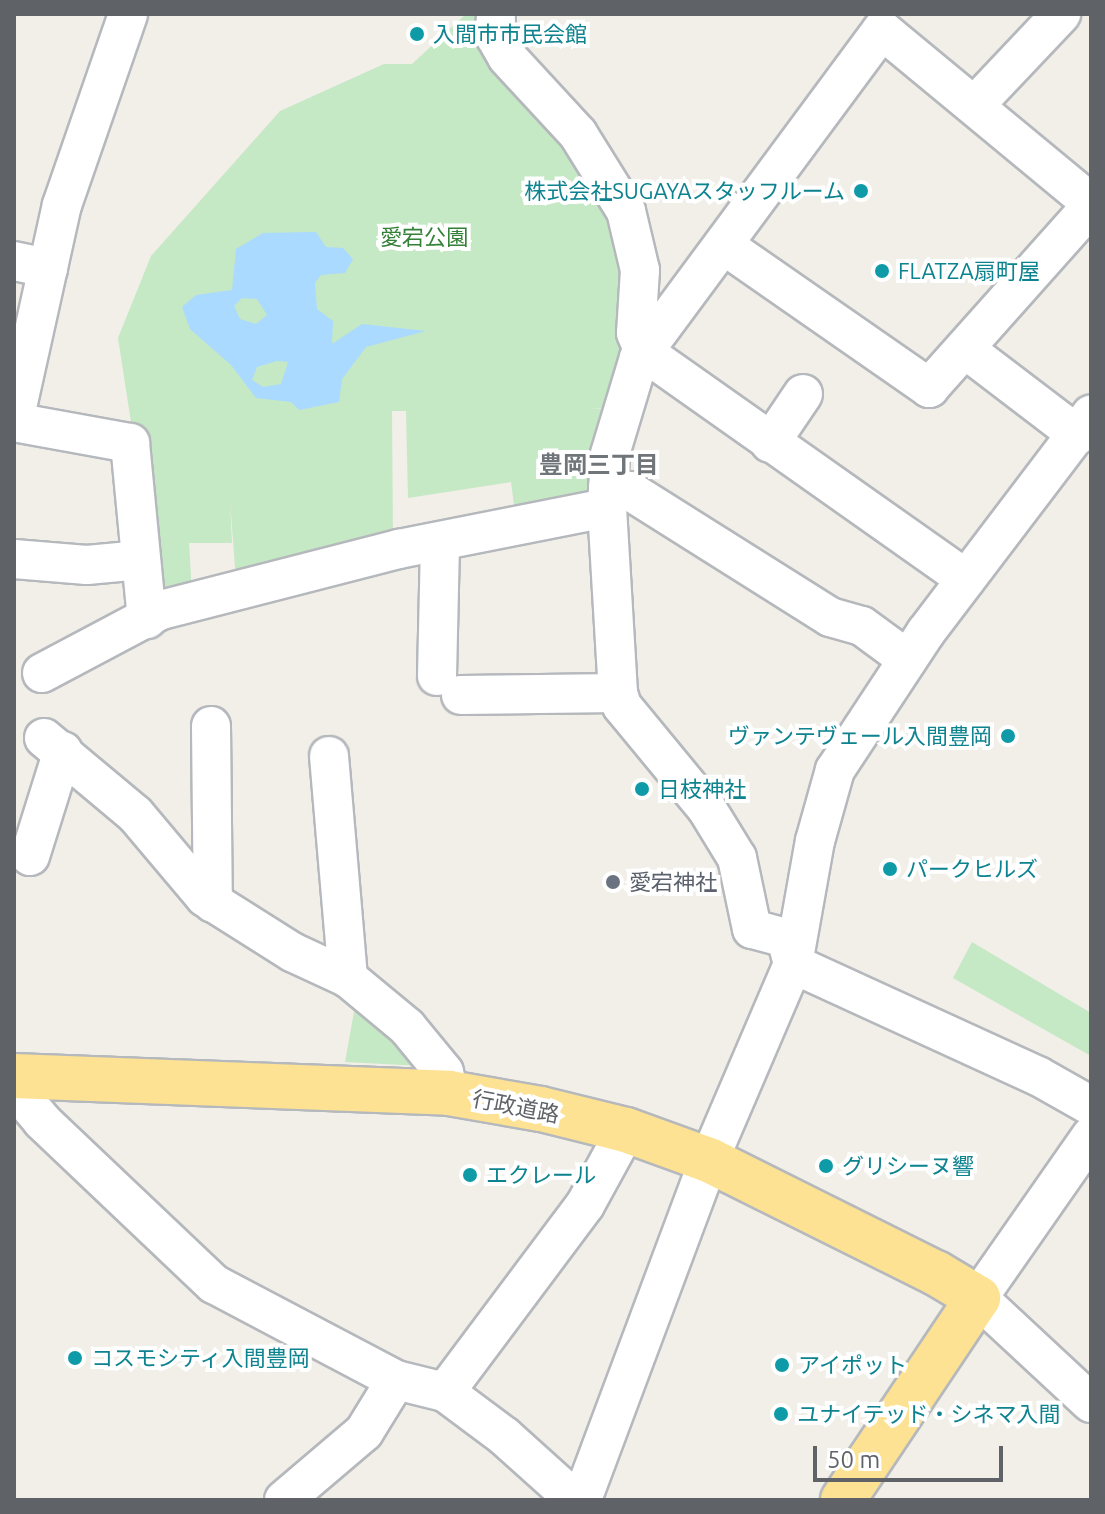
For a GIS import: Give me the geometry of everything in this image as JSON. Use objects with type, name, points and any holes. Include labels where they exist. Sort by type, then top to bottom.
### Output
[{"type":"highway","name":"行政道路","points":[[18,1076],[449,1093],[626,1130],[709,1160],[978,1298]]},
{"type":"highway","points":[[843,1500],[978,1298]]},
{"type":"street","points":[[128,14],[31,265],[14,422],[130,443],[147,619]]},
{"type":"street","points":[[496,14],[495,36],[507,57],[578,134],[626,211],[640,270],[636,333],[644,352],[966,579]]},
{"type":"street","points":[[976,104],[1061,14]]},
{"type":"street","points":[[725,246],[929,388],[1091,205],[976,104],[874,22],[725,246],[644,352],[610,454],[608,498],[618,693],[622,706],[707,809],[737,858],[752,929],[786,938],[793,964]]},
{"type":"street","points":[[18,1076],[23,1098],[42,1121],[183,1259],[266,1313],[396,1380],[445,1392],[579,1498],[709,1160],[793,964],[815,841],[835,770],[907,659],[1087,422],[965,349]]},
{"type":"street","points":[[770,443],[803,394]]},
{"type":"street","points":[[42,673],[161,610],[251,585],[440,542],[630,491],[830,617],[862,626],[907,659]]},
{"type":"street","points":[[440,542],[449,686],[618,693]]},
{"type":"street","points":[[14,559],[87,565],[141,560]]},
{"type":"street","points":[[211,726],[213,903]]},
{"type":"street","points":[[30,856],[53,745],[135,814],[213,903],[292,952],[348,978],[430,1053],[444,1072],[449,1093]]},
{"type":"street","points":[[329,756],[348,978]]},
{"type":"street","points":[[793,964],[1038,1076],[1091,1106]]},
{"type":"street","points":[[445,1392],[585,1205],[626,1130]]},
{"type":"street","points":[[1091,1136],[978,1298],[1091,1403]]},
{"type":"street","points":[[284,1500],[364,1432],[396,1380]]},
{"type":"green space","name":"愛宕公園","points":[[466,14],[487,14],[598,186],[634,287],[607,408],[591,409],[607,409],[600,494],[516,520],[511,482],[408,498],[406,411],[392,411],[393,543],[236,580],[230,501],[232,543],[189,543],[192,594],[159,603],[118,338],[151,256],[280,111],[384,64],[412,64]]},
{"type":"green space","points":[[972,942],[1091,1013],[1091,1056],[953,978]]},
{"type":"green space","points":[[354,1012],[377,1012],[422,1066],[345,1062]]},
{"type":"water","points":[[316,232],[326,247],[343,248],[353,259],[345,273],[321,275],[315,283],[317,309],[333,321],[332,344],[362,324],[426,331],[366,347],[342,379],[339,402],[299,410],[291,402],[256,398],[231,365],[190,329],[182,307],[196,295],[232,290],[236,249],[263,233]],"holes":[[[242,298],[257,299],[267,315],[256,324],[240,319],[234,306]],[[277,361],[288,362],[281,384],[263,387],[252,380],[257,367]]]},
{"type":"place","name":"入間市市民会館","points":[[417,34]]},
{"type":"place","name":"株式会社SUGAYAスタッフルーム","points":[[861,191]]},
{"type":"place","name":"FLATZA扇町屋","points":[[882,271]]},
{"type":"place","name":"ヴァンテヴェール入間豊岡","points":[[1008,736]]},
{"type":"place","name":"日枝神社","points":[[642,789]]},
{"type":"place","name":"パークヒルズ","points":[[890,869]]},
{"type":"place","name":"愛宕神社","points":[[613,882]]},
{"type":"place","name":"グリシーヌ響","points":[[826,1166]]},
{"type":"place","name":"エクレール","points":[[470,1175]]},
{"type":"place","name":"コスモシティ入間豊岡","points":[[75,1358]]},
{"type":"place","name":"アイポット","points":[[782,1365]]},
{"type":"place","name":"ユナイテッド・シネマ入間","points":[[781,1414]]},
{"type":"district","name":"豊岡三丁目","points":[[599,465]]}]
